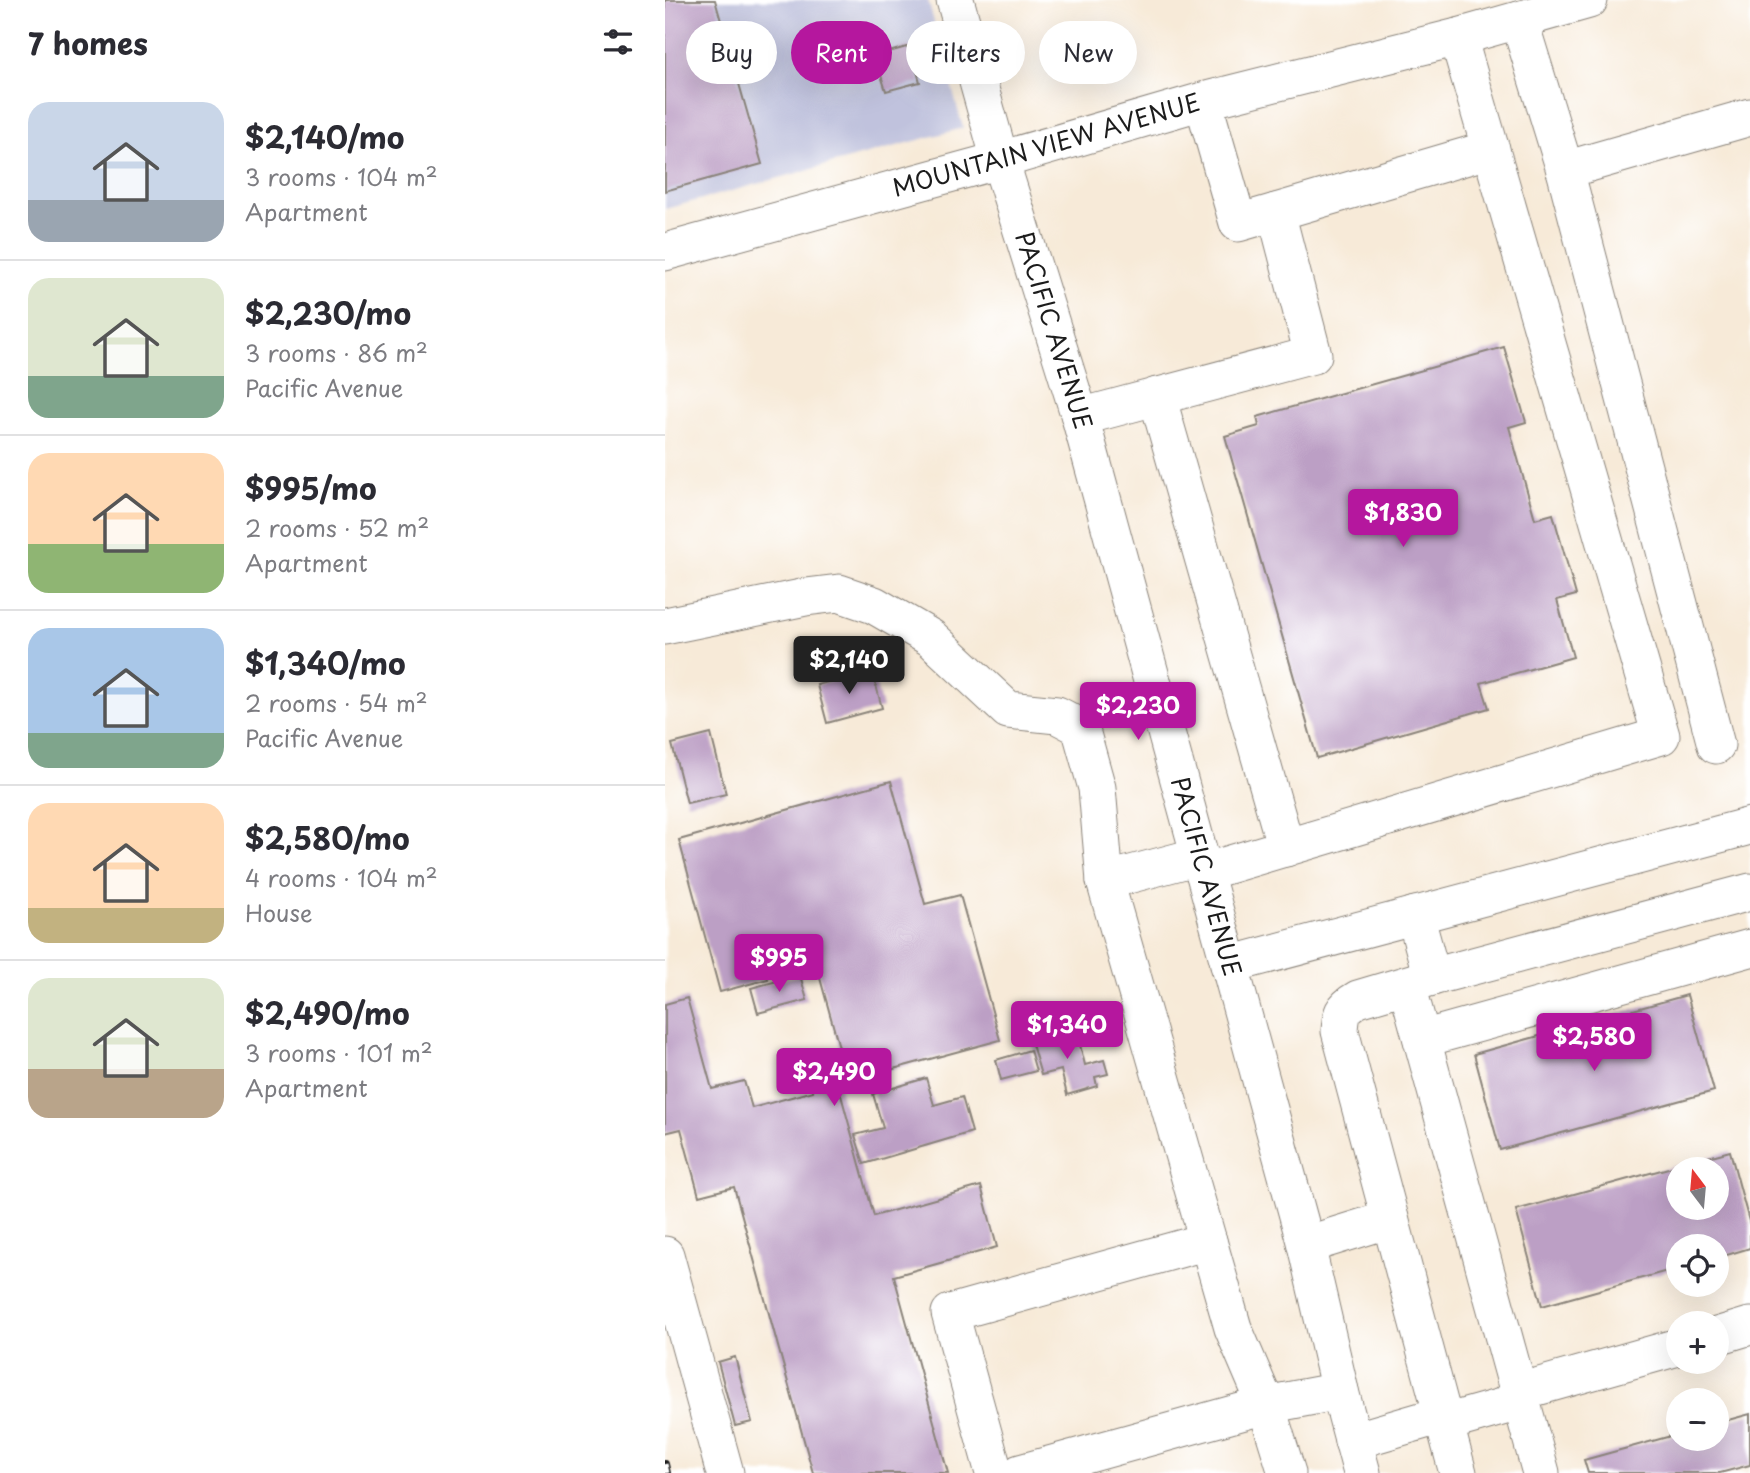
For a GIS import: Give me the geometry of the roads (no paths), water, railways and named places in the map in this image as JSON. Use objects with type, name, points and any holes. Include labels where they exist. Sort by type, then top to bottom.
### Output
[{"type":"street","name":"PACIFIC AVENUE","points":[[955,0],[1000,160],[1080,417],[1306,1245],[1357,1457]]},
{"type":"street","name":"MOUNTAIN VIEW AVENUE","points":[[665,252],[1203,101],[1458,37],[1589,0]]},
{"type":"street","points":[[1519,20],[1565,170],[1716,745]]},
{"type":"street","points":[[1105,881],[1286,848],[1661,736],[1458,37]]},
{"type":"street","points":[[1203,101],[1238,223],[1490,149]]},
{"type":"street","points":[[1565,170],[1750,117]]},
{"type":"street","points":[[1080,417],[1313,355],[1276,212]]},
{"type":"street","points":[[1157,396],[1286,848]]},
{"type":"street","points":[[665,626],[806,597],[839,593],[874,606],[931,638],[1008,709],[1057,715],[1080,727],[1097,788],[1105,881],[1233,1328],[1266,1405],[1287,1473]]},
{"type":"street","points":[[1229,965],[1750,826]]},
{"type":"street","points":[[1458,1473],[1340,1031],[1341,1015],[1349,1004],[1358,999],[1750,892]]},
{"type":"street","points":[[1415,915],[1422,1038],[1541,1473]]},
{"type":"street","points":[[1422,1038],[1750,948]]},
{"type":"street","points":[[1306,1245],[1390,1219]]},
{"type":"street","points":[[993,1473],[950,1313],[1208,1241]]},
{"type":"street","points":[[665,1255],[725,1473]]},
{"type":"street","points":[[1729,1332],[1750,1326]]},
{"type":"street","points":[[1357,1457],[1443,1415],[1452,1399],[1500,1386],[1519,1392],[1666,1350]]},
{"type":"street","points":[[1020,1473],[1266,1405],[1340,1391]]},
{"type":"railway","points":[[665,1464],[667,1473]]}]
